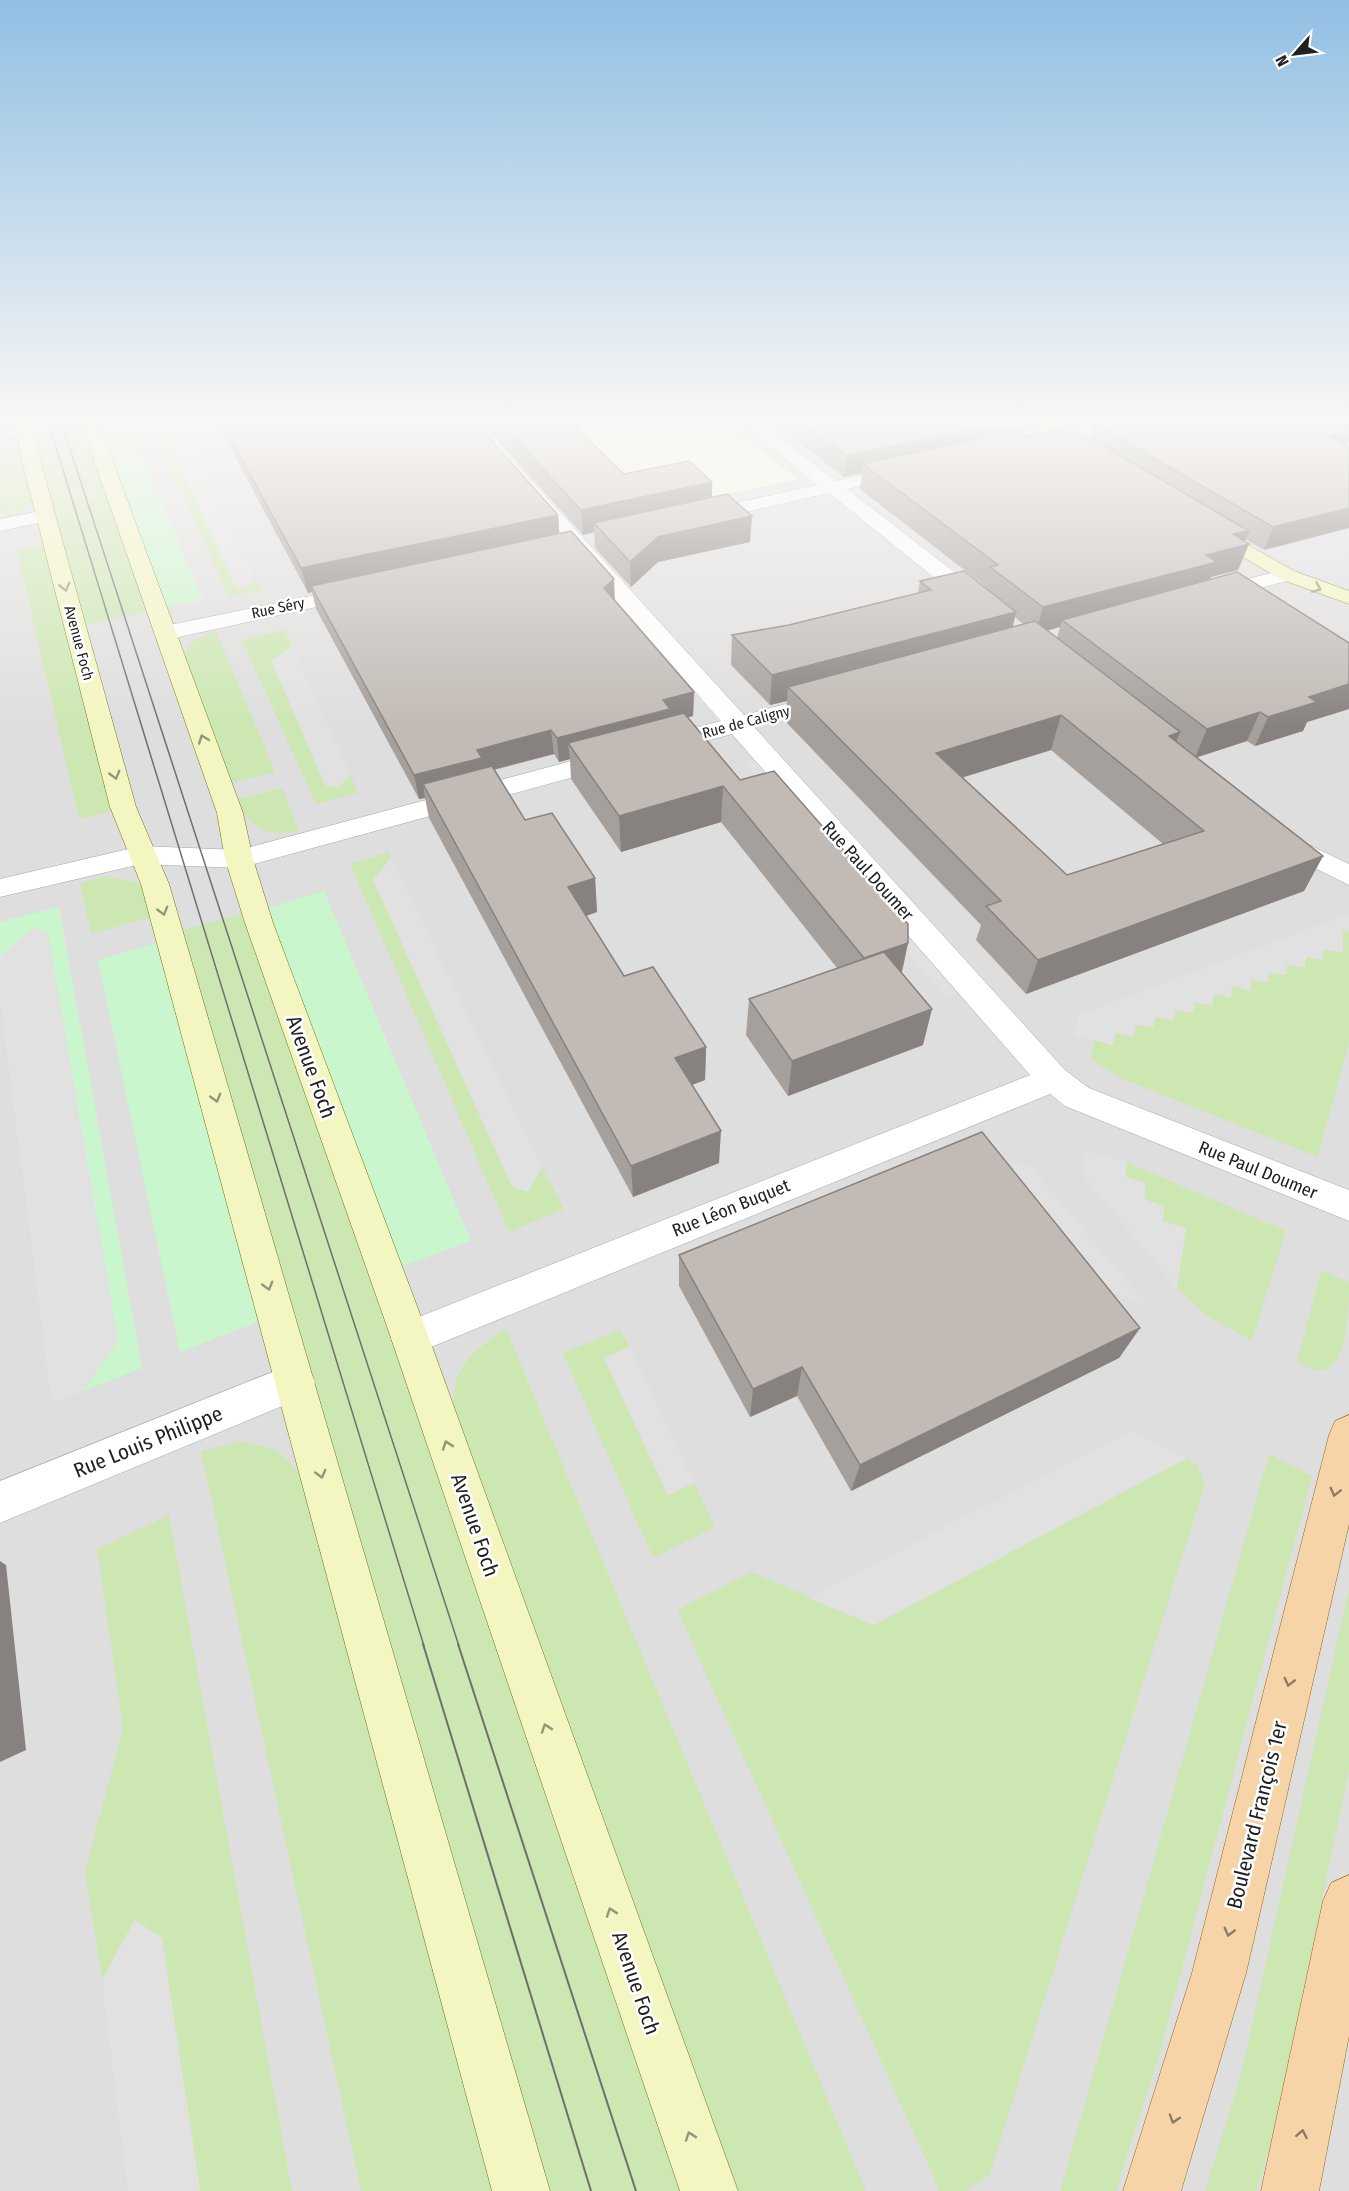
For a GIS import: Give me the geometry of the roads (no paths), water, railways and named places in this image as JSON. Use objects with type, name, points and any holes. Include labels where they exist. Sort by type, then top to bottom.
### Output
[{"type":"main road","name":"Boulevard François 1er","points":[[1152,2191],[1219,1973],[1349,1435]]},
{"type":"main road","points":[[1290,2191],[1349,1901]]},
{"type":"street","name":"Avenue Foch","points":[[47,523],[123,807],[155,884],[521,2191]]},
{"type":"street","name":"Avenue Foch","points":[[126,523],[230,813],[240,859],[259,923],[410,1338],[709,2191]]},
{"type":"street","name":"Rue Paul Doumer","points":[[559,523],[1053,1079],[1077,1097],[1349,1206]]},
{"type":"street","points":[[878,523],[995,615]]},
{"type":"street","points":[[1201,523],[1287,575],[1349,598]]},
{"type":"street","points":[[1188,602],[1287,575]]},
{"type":"street","name":"Rue Séry","points":[[165,633],[374,589]]},
{"type":"street","name":"Rue de Caligny","points":[[240,859],[847,695]]},
{"type":"street","points":[[1266,829],[1285,844],[1349,876]]},
{"type":"street","points":[[0,888],[141,855],[240,859]]},
{"type":"street","name":"Rue Léon Buquet","points":[[410,1338],[1053,1079]]},
{"type":"street","name":"Rue Louis Philippe","points":[[0,1502],[296,1382]]},
{"type":"tram line","points":[[79,523],[424,1646]]},
{"type":"tram line","points":[[94,523],[459,1646]]},
{"type":"tram line","points":[[423,1644],[591,2191]]},
{"type":"tram line","points":[[458,1644],[636,2191]]}]
